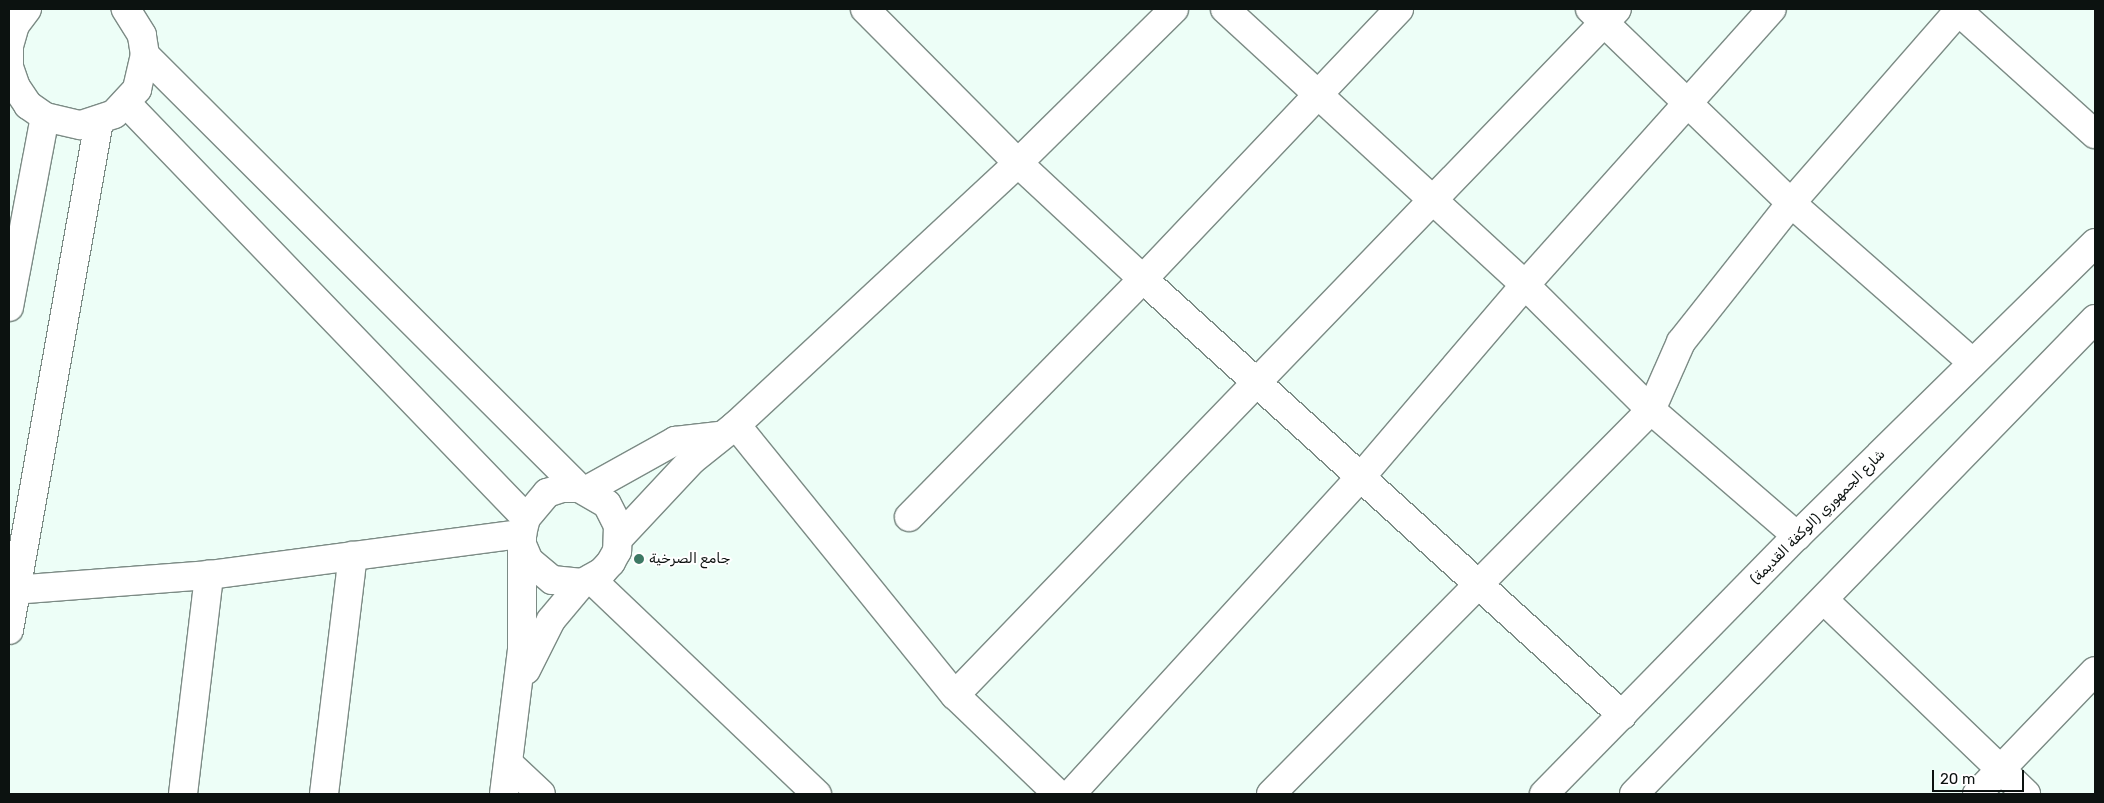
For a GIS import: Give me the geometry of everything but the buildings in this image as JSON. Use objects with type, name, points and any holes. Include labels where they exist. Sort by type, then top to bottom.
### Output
[{"type":"street","points":[[27,9],[15,25],[9,45],[9,67],[16,87],[28,104],[45,117],[81,124],[99,121],[126,103],[136,89],[145,55],[142,35],[133,11]]},
{"type":"street","points":[[865,9],[1018,162],[1143,279],[1478,586],[1622,715]]},
{"type":"street","points":[[619,538],[667,485],[728,431],[1018,162],[1174,9]]},
{"type":"street","points":[[1225,9],[1525,285],[1651,410],[1797,536]]},
{"type":"street","points":[[909,517],[1143,279],[1399,9]]},
{"type":"street","points":[[1071,794],[1360,478],[1525,285],[1772,9]]},
{"type":"street","points":[[1271,794],[1651,410],[1681,342],[1791,203],[1958,9],[2095,134]]},
{"type":"street","points":[[955,695],[1432,201],[1604,14],[1687,104],[1791,203],[1974,363]]},
{"type":"street","points":[[145,55],[583,489],[607,504],[618,526],[619,538],[611,562],[587,581],[551,620],[528,662],[518,690]]},
{"type":"street","points":[[126,103],[524,533],[529,561],[552,580],[567,584],[587,581]]},
{"type":"street","points":[[9,308],[45,117]]},
{"type":"street","points":[[9,630],[14,590],[99,121]]},
{"type":"street","name":"شارع الجمهوري (الوكفة القديمة)","points":[[1544,794],[1797,536],[2095,243]]},
{"type":"street","points":[[1634,794],[2095,319]]},
{"type":"street","points":[[504,794],[518,690],[524,533],[547,493],[562,488],[583,489],[675,442],[728,431]]},
{"type":"street","points":[[728,431],[955,695],[1058,794]]},
{"type":"street","points":[[14,590],[209,575],[524,533]]},
{"type":"street","points":[[324,794],[353,556]]},
{"type":"street","points":[[183,794],[209,575]]},
{"type":"street","points":[[587,581],[817,794]]},
{"type":"street","points":[[1824,600],[2026,794]]},
{"type":"street","points":[[1977,794],[2095,672]]},
{"type":"street","points":[[508,763],[541,794]]},
{"type":"place","name":"جامع الصرخية","points":[[639,559]]}]
